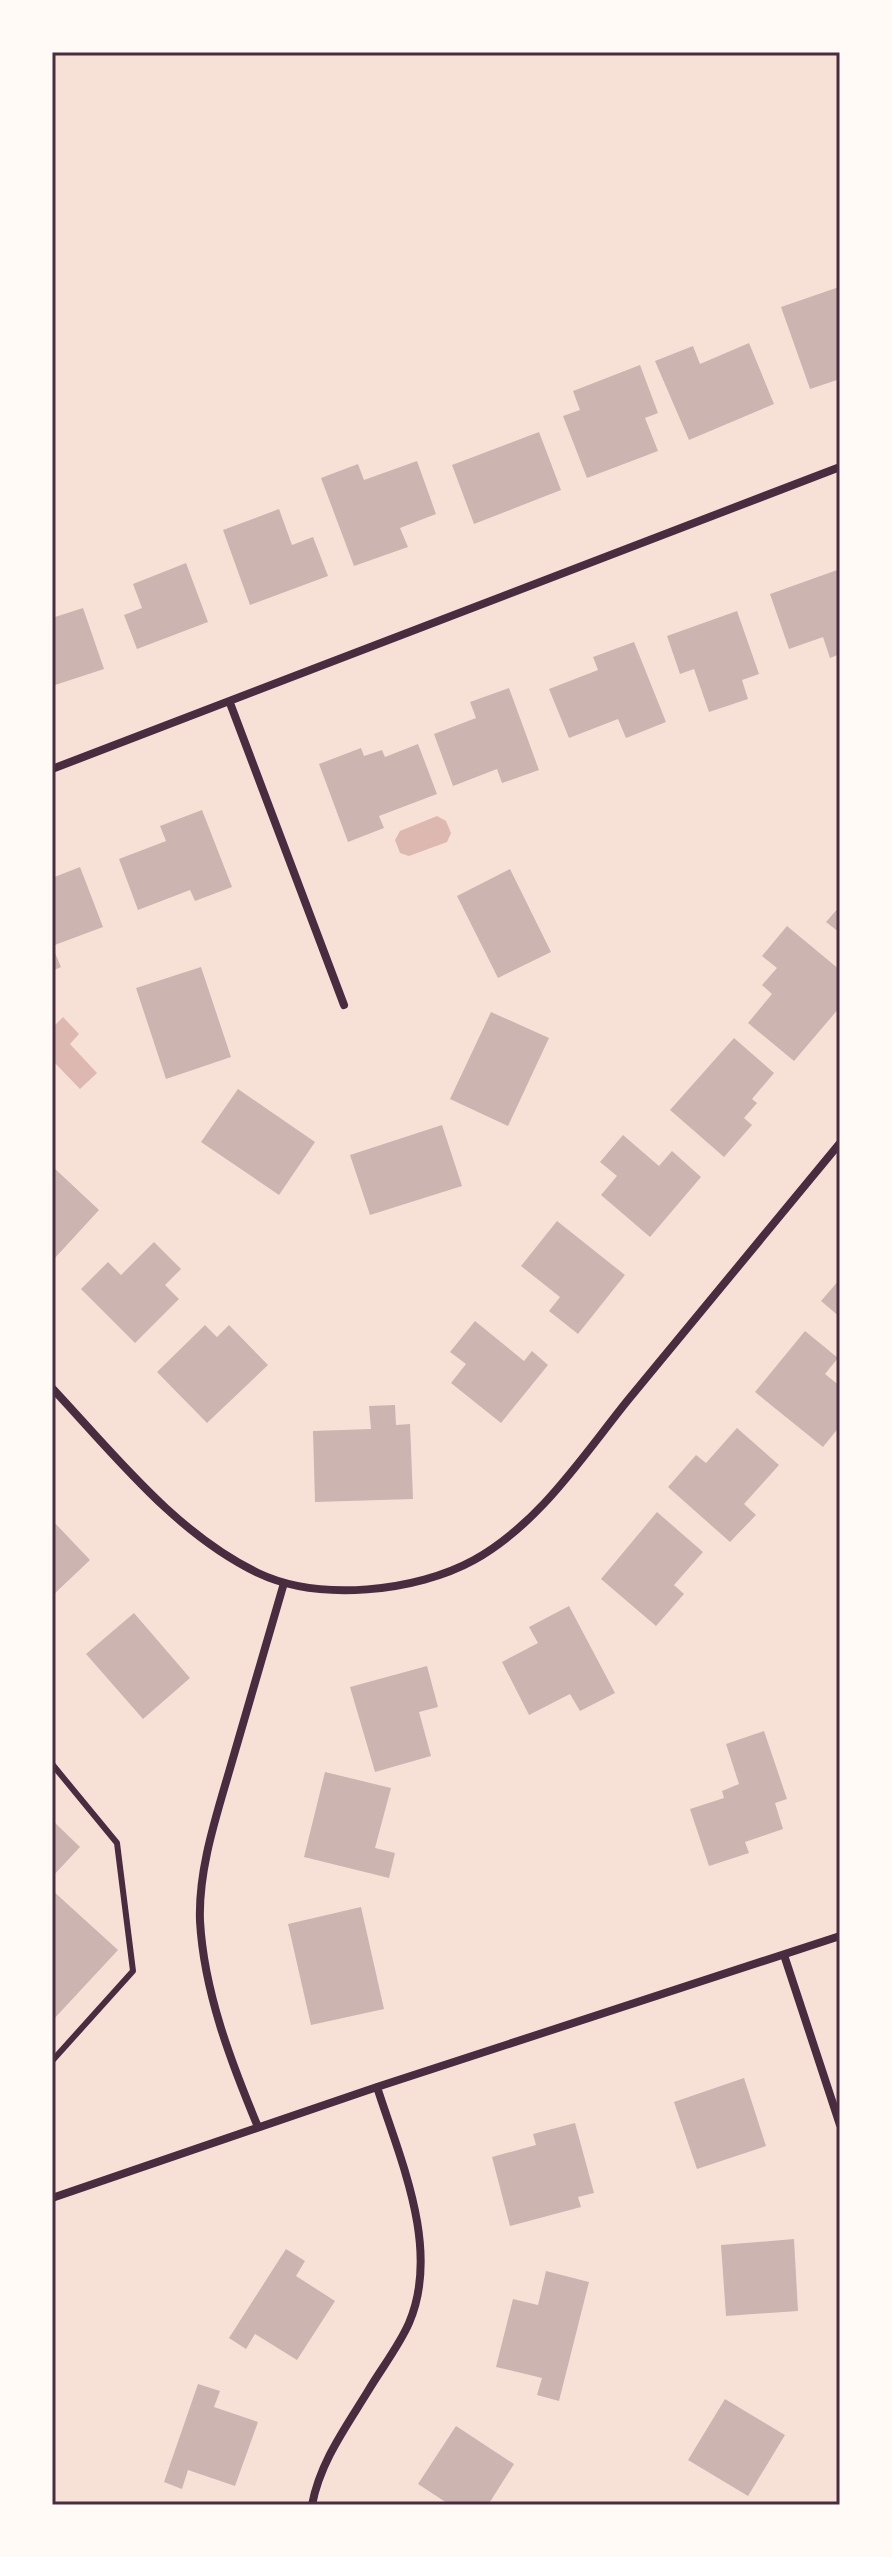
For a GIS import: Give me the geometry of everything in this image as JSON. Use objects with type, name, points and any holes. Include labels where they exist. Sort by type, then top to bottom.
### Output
[{"type":"street","points":[[52,769],[840,467]]},
{"type":"street","points":[[230,703],[344,1005]]},
{"type":"street","points":[[52,1388],[186,1526],[231,1559],[284,1583],[330,1590],[399,1586],[434,1576],[474,1560],[538,1512],[840,1143]]},
{"type":"street","points":[[258,2127],[222,2031],[206,1968],[200,1919],[203,1880],[220,1806],[284,1583]]},
{"type":"street","points":[[52,2198],[377,2087],[840,1936]]},
{"type":"street","points":[[784,1955],[840,2125]]},
{"type":"street","points":[[312,2505],[326,2460],[409,2323],[421,2278],[422,2250],[405,2171],[377,2087]]},
{"type":"lane","points":[[52,1764],[117,1843],[133,1971],[52,2061]]},
{"type":"shaded area","points":[[437,816],[446,821],[451,833],[447,842],[409,856],[400,853],[395,840],[400,831]]},
{"type":"shaded area","points":[[63,1017],[79,1034],[70,1044],[97,1073],[80,1089],[52,1060],[52,1028]]},
{"type":"building","points":[[839,287],[840,379],[810,389],[781,307]]},
{"type":"building","points":[[749,343],[774,404],[689,440],[655,361],[693,346],[700,364]]},
{"type":"building","points":[[640,365],[658,413],[645,418],[658,451],[587,478],[563,416],[580,410],[573,391]]},
{"type":"building","points":[[539,432],[561,490],[474,524],[452,465]]},
{"type":"building","points":[[417,461],[436,514],[400,528],[408,547],[354,566],[321,478],[358,464],[364,480]]},
{"type":"building","points":[[279,509],[292,545],[313,537],[328,576],[250,605],[223,530]]},
{"type":"building","points":[[186,563],[208,622],[137,649],[124,615],[142,608],[133,584]]},
{"type":"building","points":[[840,569],[840,654],[830,658],[823,637],[789,649],[770,594]]},
{"type":"building","points":[[83,608],[104,669],[52,686],[52,618]]},
{"type":"building","points":[[737,611],[759,674],[742,680],[748,699],[709,712],[694,669],[680,674],[667,636]]},
{"type":"building","points":[[634,642],[666,722],[626,738],[618,719],[569,738],[549,689],[598,670],[593,657]]},
{"type":"building","points":[[509,688],[539,770],[502,783],[497,769],[453,786],[434,734],[476,718],[470,702]]},
{"type":"building","points":[[418,744],[437,794],[379,816],[384,828],[348,842],[319,764],[361,748],[364,756],[382,750],[385,757]]},
{"type":"building","points":[[202,810],[232,887],[195,901],[190,890],[138,910],[119,859],[166,841],[160,826]]},
{"type":"building","points":[[80,867],[103,927],[52,946],[52,878]]},
{"type":"building","points":[[510,869],[551,952],[498,978],[457,896]]},
{"type":"building","points":[[840,906],[840,933],[826,922]]},
{"type":"building","points":[[787,926],[840,970],[840,1007],[794,1061],[748,1023],[772,994],[762,985],[777,968],[762,956]]},
{"type":"building","points":[[52,946],[61,967],[52,971]]},
{"type":"building","points":[[201,967],[231,1057],[166,1079],[136,988]]},
{"type":"building","points":[[491,1012],[549,1038],[508,1126],[450,1099]]},
{"type":"building","points":[[734,1038],[774,1073],[752,1099],[757,1103],[744,1118],[752,1125],[724,1157],[670,1110]]},
{"type":"building","points":[[238,1089],[315,1142],[279,1195],[201,1142]]},
{"type":"building","points":[[442,1125],[462,1186],[370,1215],[350,1155]]},
{"type":"building","points":[[623,1135],[659,1166],[672,1151],[701,1177],[650,1237],[601,1195],[617,1176],[600,1162]]},
{"type":"building","points":[[52,1166],[99,1210],[54,1259],[52,1257]]},
{"type":"building","points":[[557,1221],[625,1275],[578,1334],[549,1311],[560,1297],[521,1266]]},
{"type":"building","points":[[154,1242],[181,1269],[165,1285],[179,1299],[135,1343],[81,1289],[108,1262],[121,1275]]},
{"type":"building","points":[[840,1279],[840,1317],[821,1301]]},
{"type":"building","points":[[475,1321],[524,1361],[532,1351],[548,1365],[501,1423],[451,1383],[466,1364],[450,1352]]},
{"type":"building","points":[[205,1325],[217,1337],[229,1325],[268,1365],[207,1423],[157,1372]]},
{"type":"building","points":[[805,1331],[838,1358],[825,1374],[840,1386],[840,1426],[823,1447],[755,1392]]},
{"type":"building","points":[[395,1405],[396,1425],[410,1424],[413,1499],[315,1502],[313,1431],[371,1429],[369,1406]]},
{"type":"building","points":[[737,1428],[779,1465],[744,1504],[756,1515],[730,1542],[668,1487],[696,1455],[706,1463]]},
{"type":"building","points":[[657,1512],[703,1552],[674,1585],[684,1594],[656,1626],[601,1579]]},
{"type":"building","points":[[52,1520],[90,1560],[52,1596]]},
{"type":"building","points":[[569,1606],[615,1693],[580,1711],[570,1694],[529,1715],[502,1662],[538,1643],[529,1627]]},
{"type":"building","points":[[134,1613],[190,1678],[143,1719],[86,1654]]},
{"type":"building","points":[[427,1666],[438,1707],[419,1712],[431,1756],[375,1772],[350,1687]]},
{"type":"building","points":[[764,1731],[787,1799],[775,1803],[783,1829],[745,1842],[749,1853],[709,1866],[690,1809],[724,1798],[722,1791],[739,1784],[726,1744]]},
{"type":"building","points":[[325,1772],[391,1788],[375,1848],[395,1853],[389,1878],[304,1857]]},
{"type":"building","points":[[52,1820],[80,1847],[52,1877]]},
{"type":"building","points":[[52,1890],[118,1950],[52,2021]]},
{"type":"building","points":[[361,1907],[384,2009],[311,2025],[288,1924]]},
{"type":"building","points":[[744,2078],[766,2146],[697,2169],[674,2102]]},
{"type":"building","points":[[575,2123],[594,2193],[578,2197],[581,2207],[510,2226],[492,2157],[536,2145],[533,2134]]},
{"type":"building","points":[[794,2239],[798,2311],[726,2316],[721,2245]]},
{"type":"building","points":[[286,2249],[305,2261],[296,2276],[335,2301],[297,2360],[255,2334],[246,2349],[229,2338]]},
{"type":"building","points":[[546,2271],[589,2282],[559,2401],[537,2395],[542,2378],[496,2367],[513,2299],[538,2305]]},
{"type":"building","points":[[198,2384],[220,2391],[214,2407],[258,2422],[235,2486],[188,2470],[182,2489],[164,2482]]},
{"type":"building","points":[[725,2399],[785,2435],[748,2496],[688,2460]]},
{"type":"building","points":[[456,2426],[514,2464],[488,2505],[450,2505],[418,2484]]}]
